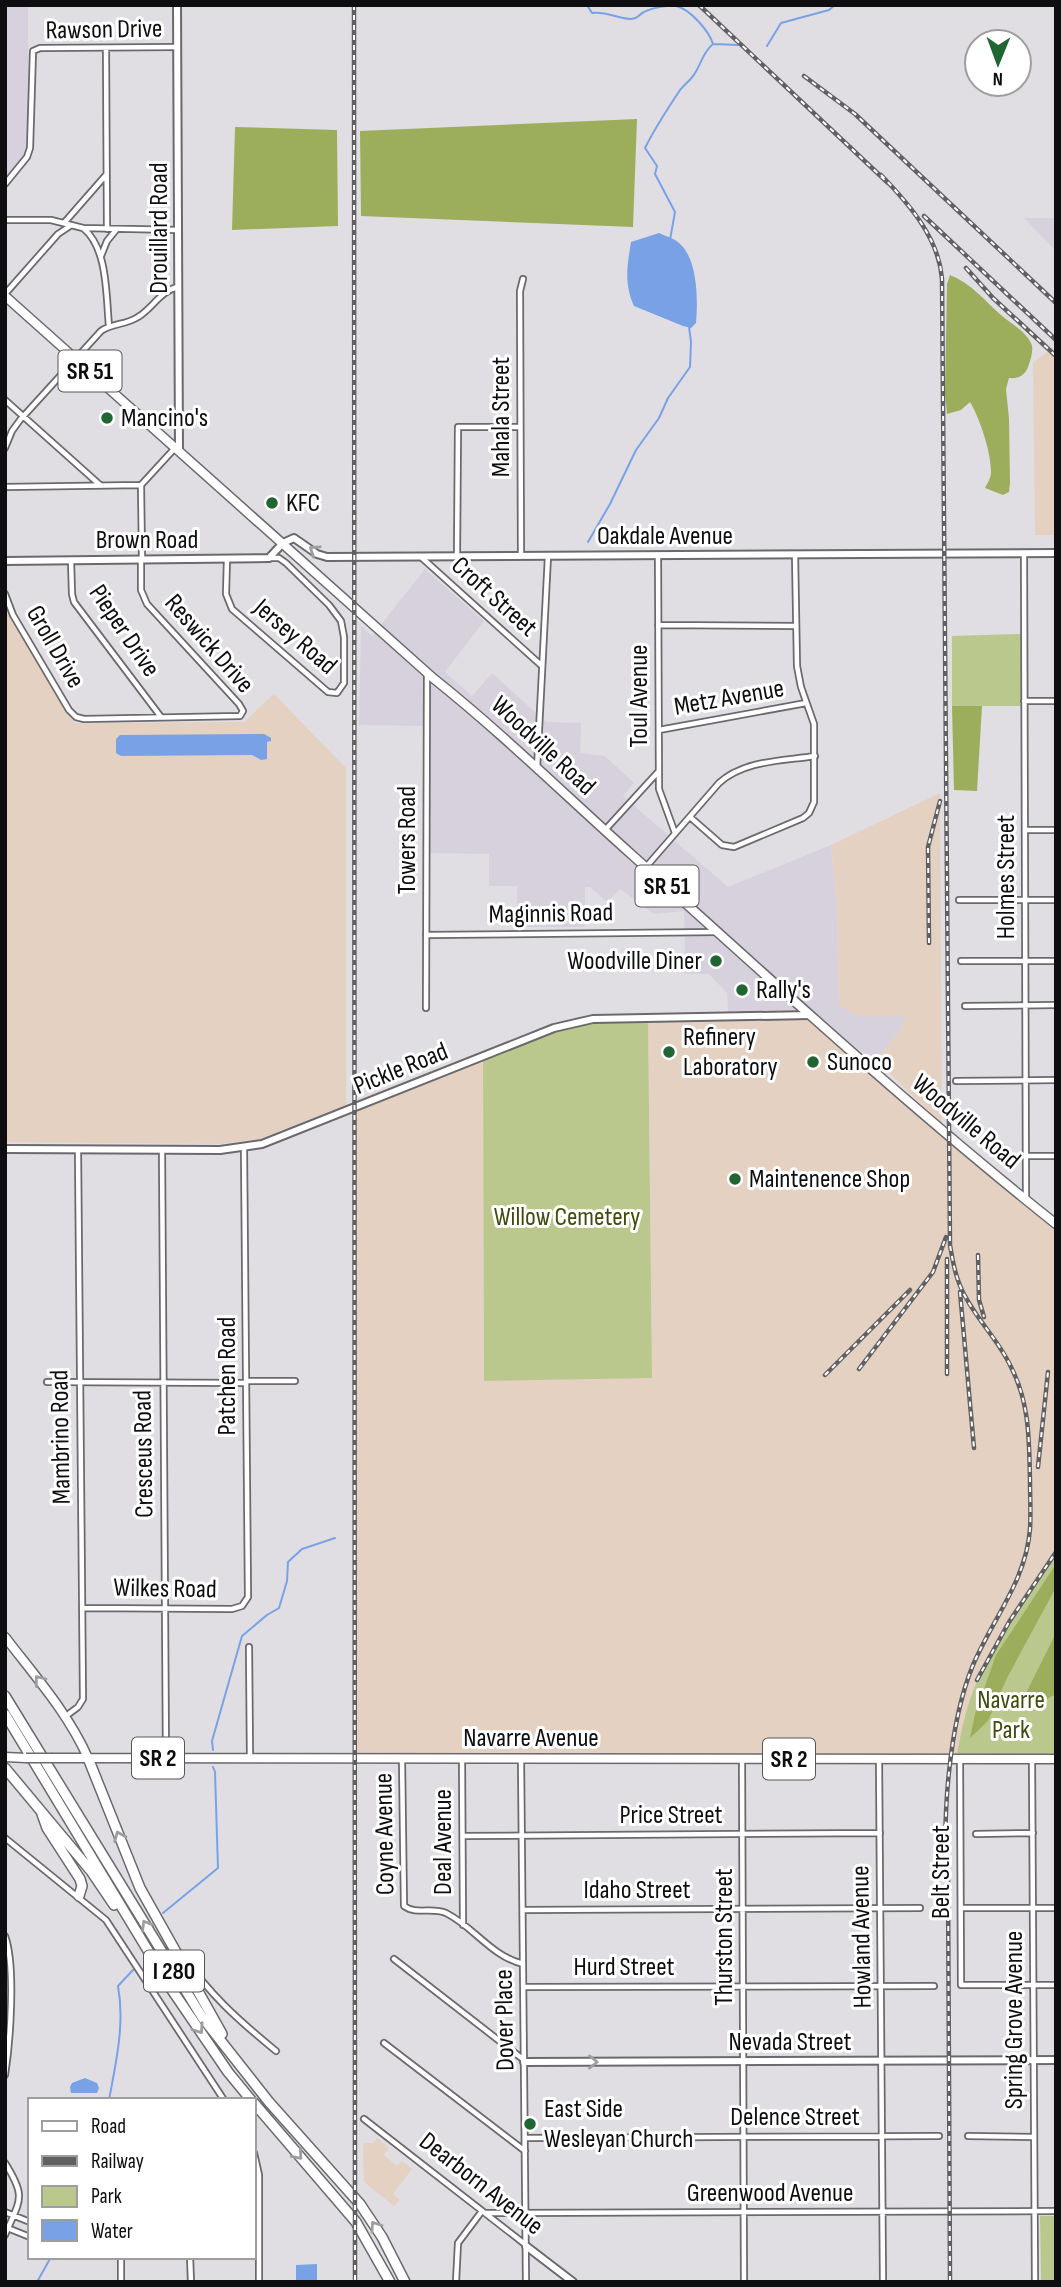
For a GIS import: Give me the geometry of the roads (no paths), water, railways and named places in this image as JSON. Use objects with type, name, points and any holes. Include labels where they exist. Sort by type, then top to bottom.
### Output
[{"type":"highway","name":"I 280","points":[[5,1696],[202,2017],[269,2102],[360,2204],[382,2237],[405,2282]]},
{"type":"highway","name":"I 280","points":[[5,1714],[149,1951],[220,2060],[250,2098]]},
{"type":"highway","points":[[88,1758],[135,1875],[155,1916],[215,2024],[269,2102]]},
{"type":"highway","points":[[5,1768],[91,1871],[149,1951]]},
{"type":"highway","points":[[41,1812],[47,1828],[80,1879],[82,1886],[79,1896]]},
{"type":"highway","name":"I 280","points":[[256,2106],[356,2222],[390,2282]]},
{"type":"main road","name":"Woodville Road","points":[[5,295],[427,672],[487,722],[810,1015],[952,1140],[1056,1224]]},
{"type":"main road","points":[[5,1637],[66,1716],[88,1758]]},
{"type":"main road","name":"Navarre Avenue","points":[[5,1758],[1056,1759]]},
{"type":"street","name":"Drouillard Road","points":[[177,5],[178,449]]},
{"type":"street","name":"Rawson Drive","points":[[5,184],[27,157],[30,148],[33,51],[40,48],[177,47]]},
{"type":"street","points":[[106,48],[107,229]]},
{"type":"street","points":[[64,223],[107,174]]},
{"type":"street","points":[[5,220],[45,220],[83,228],[178,230]]},
{"type":"street","points":[[5,295],[58,234],[71,226]]},
{"type":"street","points":[[83,228],[96,242],[101,256],[109,326]]},
{"type":"street","points":[[101,256],[110,236],[118,229]]},
{"type":"street","name":"Mahala Street","points":[[521,556],[520,291],[523,279]]},
{"type":"street","points":[[5,448],[12,431],[101,331],[109,326],[134,320],[166,292],[178,287]]},
{"type":"street","points":[[5,400],[100,485]]},
{"type":"street","points":[[457,557],[458,427],[521,427]]},
{"type":"street","points":[[5,487],[141,485],[178,449]]},
{"type":"street","name":"Reswick Drive","points":[[141,485],[141,590],[147,604],[239,704],[243,714],[233,718],[162,718]]},
{"type":"street","name":"Oakdale Avenue","points":[[283,543],[294,538],[322,556],[348,557],[1056,553]]},
{"type":"street","points":[[269,558],[283,543]]},
{"type":"street","name":"Holmes Street","points":[[1024,553],[1026,1200]]},
{"type":"street","points":[[690,817],[718,842],[730,847],[744,845],[803,818],[809,813],[814,802],[813,720],[797,671],[795,554]]},
{"type":"street","name":"Toul Avenue","points":[[658,555],[659,789],[675,833]]},
{"type":"street","name":"Croft Street","points":[[421,556],[542,667]]},
{"type":"street","points":[[537,769],[548,556]]},
{"type":"street","name":"Brown Road","points":[[5,561],[269,558]]},
{"type":"street","name":"Jersey Road","points":[[227,559],[226,594],[232,609],[331,693],[339,692],[344,683],[344,649],[342,626],[336,613],[282,560],[269,558]]},
{"type":"street","name":"Pieper Drive","points":[[71,560],[74,602],[162,718]]},
{"type":"street","name":"Groll Drive","points":[[5,594],[13,615],[69,710],[76,717],[162,718]]},
{"type":"street","points":[[658,625],[796,626]]},
{"type":"street","name":"Towers Road","points":[[426,1008],[427,672]]},
{"type":"street","points":[[1024,701],[1056,701]]},
{"type":"street","name":"Metz Avenue","points":[[659,730],[806,703]]},
{"type":"street","points":[[645,867],[719,783],[738,770],[815,757]]},
{"type":"street","points":[[604,830],[659,771]]},
{"type":"street","points":[[1025,830],[1056,830]]},
{"type":"street","points":[[959,900],[1056,900]]},
{"type":"street","name":"Maginnis Road","points":[[426,935],[719,932]]},
{"type":"street","points":[[961,961],[1056,961]]},
{"type":"street","points":[[965,1006],[1056,1006]]},
{"type":"street","name":"Pickle Road","points":[[5,1149],[244,1149],[575,1022],[810,1015]]},
{"type":"street","points":[[956,1081],[1056,1080]]},
{"type":"street","name":"Patchen Road","points":[[244,1149],[248,1593],[245,1603]]},
{"type":"street","name":"Mambrino Road","points":[[66,1716],[80,1705],[83,1699],[78,1150]]},
{"type":"street","name":"Cresceus Road","points":[[162,1150],[166,1758]]},
{"type":"street","points":[[1027,1156],[1056,1156]]},
{"type":"street","points":[[47,1382],[295,1381]]},
{"type":"street","name":"Wilkes Road","points":[[82,1608],[232,1609],[245,1603]]},
{"type":"street","points":[[249,1647],[250,1758]]},
{"type":"street","name":"Coyne Avenue","points":[[402,1758],[402,1903],[407,1909],[444,1912],[463,1926]]},
{"type":"street","name":"Dover Place","points":[[521,1758],[526,2282]]},
{"type":"street","name":"Deal Avenue","points":[[462,1759],[463,1926]]},
{"type":"street","name":"Thurston Street","points":[[742,1759],[744,2282]]},
{"type":"street","name":"Howland Avenue","points":[[879,1759],[883,2282]]},
{"type":"street","name":"Belt Street","points":[[960,1759],[961,1985],[1033,1985]]},
{"type":"street","name":"Spring Grove Avenue","points":[[1032,1759],[1035,2282]]},
{"type":"street","name":"Price Street","points":[[463,1836],[880,1833]]},
{"type":"street","points":[[976,1834],[1033,1833]]},
{"type":"street","points":[[5,1838],[106,1920],[223,2098]]},
{"type":"street","name":"Idaho Street","points":[[523,1910],[920,1908]]},
{"type":"street","points":[[961,1908],[1056,1908]]},
{"type":"street","points":[[155,1916],[203,1985],[238,2020],[276,2050]]},
{"type":"street","points":[[463,1926],[496,1952],[523,1964]]},
{"type":"street","points":[[5,1936],[9,1952],[7,1973],[10,2031],[5,2075]]},
{"type":"street","points":[[394,1959],[524,2061]]},
{"type":"street","points":[[1033,1985],[1056,1985]]},
{"type":"street","name":"Hurd Street","points":[[524,1987],[934,1986]]},
{"type":"street","points":[[384,2043],[525,2152]]},
{"type":"street","name":"Nevada Street","points":[[524,2061],[1056,2060]]},
{"type":"street","name":"Dearborn Avenue","points":[[364,2119],[573,2282]]},
{"type":"street","name":"Delence Street","points":[[525,2138],[939,2136]]},
{"type":"street","points":[[968,2136],[1034,2137]]},
{"type":"street","points":[[256,2162],[259,2175],[259,2282]]},
{"type":"street","points":[[5,2163],[19,2188],[19,2202],[5,2235]]},
{"type":"street","name":"Greenwood Avenue","points":[[484,2212],[1056,2211]]},
{"type":"street","points":[[5,2212],[28,2221]]},
{"type":"street","points":[[456,2282],[458,2243],[484,2212]]},
{"type":"street","points":[[7,2228],[28,2236]]},
{"type":"street","points":[[121,2259],[121,2282]]},
{"type":"street","points":[[190,2259],[191,2282]]},
{"type":"water","points":[[659,233],[677,241],[690,259],[697,303],[696,323],[691,328],[634,306],[631,298],[627,275],[631,242]]},
{"type":"water","points":[[264,734],[271,738],[271,741],[267,742],[267,759],[261,760],[252,755],[121,756],[116,753],[116,739],[120,735]]},
{"type":"water","points":[[85,2078],[97,2083],[97,2093],[71,2093],[72,2083]]},
{"type":"water","points":[[317,2264],[317,2282],[296,2282],[296,2265]]},
{"type":"waterway","points":[[587,5],[592,13],[632,19],[651,9],[676,6],[698,21],[713,44]]},
{"type":"waterway","points":[[767,46],[781,23],[829,10],[835,5]]},
{"type":"waterway","points":[[670,240],[675,212],[655,174],[657,166],[645,148],[666,111],[694,75],[710,47],[713,44],[738,45]]},
{"type":"waterway","points":[[588,542],[636,450],[690,367],[689,327]]},
{"type":"waterway","points":[[213,1750],[212,1741],[242,1636],[279,1608],[287,1581],[288,1562],[302,1549],[335,1538]]},
{"type":"waterway","points":[[163,1913],[218,1868],[213,1767]]},
{"type":"waterway","points":[[109,2098],[120,2029],[118,1986],[133,1970]]},
{"type":"waterway","points":[[37,2282],[50,2259]]},
{"type":"railway","points":[[354,5],[355,2282]]},
{"type":"railway","points":[[699,5],[888,183]]},
{"type":"railway","points":[[804,76],[855,114],[1056,303]]},
{"type":"railway","points":[[881,175],[912,210],[929,236],[940,264],[942,279],[950,1245],[962,1290],[1006,1358],[1017,1381],[1025,1409],[1029,1452],[1030,1529],[1027,1548],[1008,1599],[973,1665],[958,1715],[947,1803],[948,1885]]},
{"type":"railway","points":[[924,216],[1056,340]]},
{"type":"railway","points":[[966,268],[993,298],[1056,356]]},
{"type":"railway","points":[[929,943],[928,847],[940,801]]},
{"type":"railway","points":[[859,1369],[933,1272],[946,1237]]},
{"type":"railway","points":[[978,1255],[979,1300],[984,1317]]},
{"type":"railway","points":[[947,1259],[947,1374]]},
{"type":"railway","points":[[825,1375],[910,1290]]},
{"type":"railway","points":[[960,1292],[974,1448]]},
{"type":"railway","points":[[1038,1467],[1048,1372]]},
{"type":"railway","points":[[977,1680],[1009,1622],[1056,1552]]},
{"type":"railway","points":[[948,1876],[950,2282]]},
{"type":"place","name":"Mancino's","points":[[107,418]]},
{"type":"place","name":"KFC","points":[[272,503]]},
{"type":"place","name":"Woodville Diner","points":[[716,961]]},
{"type":"place","name":"Rally's","points":[[742,990]]},
{"type":"place","name":"Refinery Laboratory","points":[[669,1052]]},
{"type":"place","name":"Sunoco","points":[[813,1062]]},
{"type":"place","name":"Maintenence Shop","points":[[735,1179]]},
{"type":"place","name":"East Side Wesleyan Church","points":[[530,2124]]},
{"type":"park label","name":"Willow Cemetery","points":[[567,1217]]},
{"type":"park label","name":"Navarre Park","points":[[1011,1715]]}]
